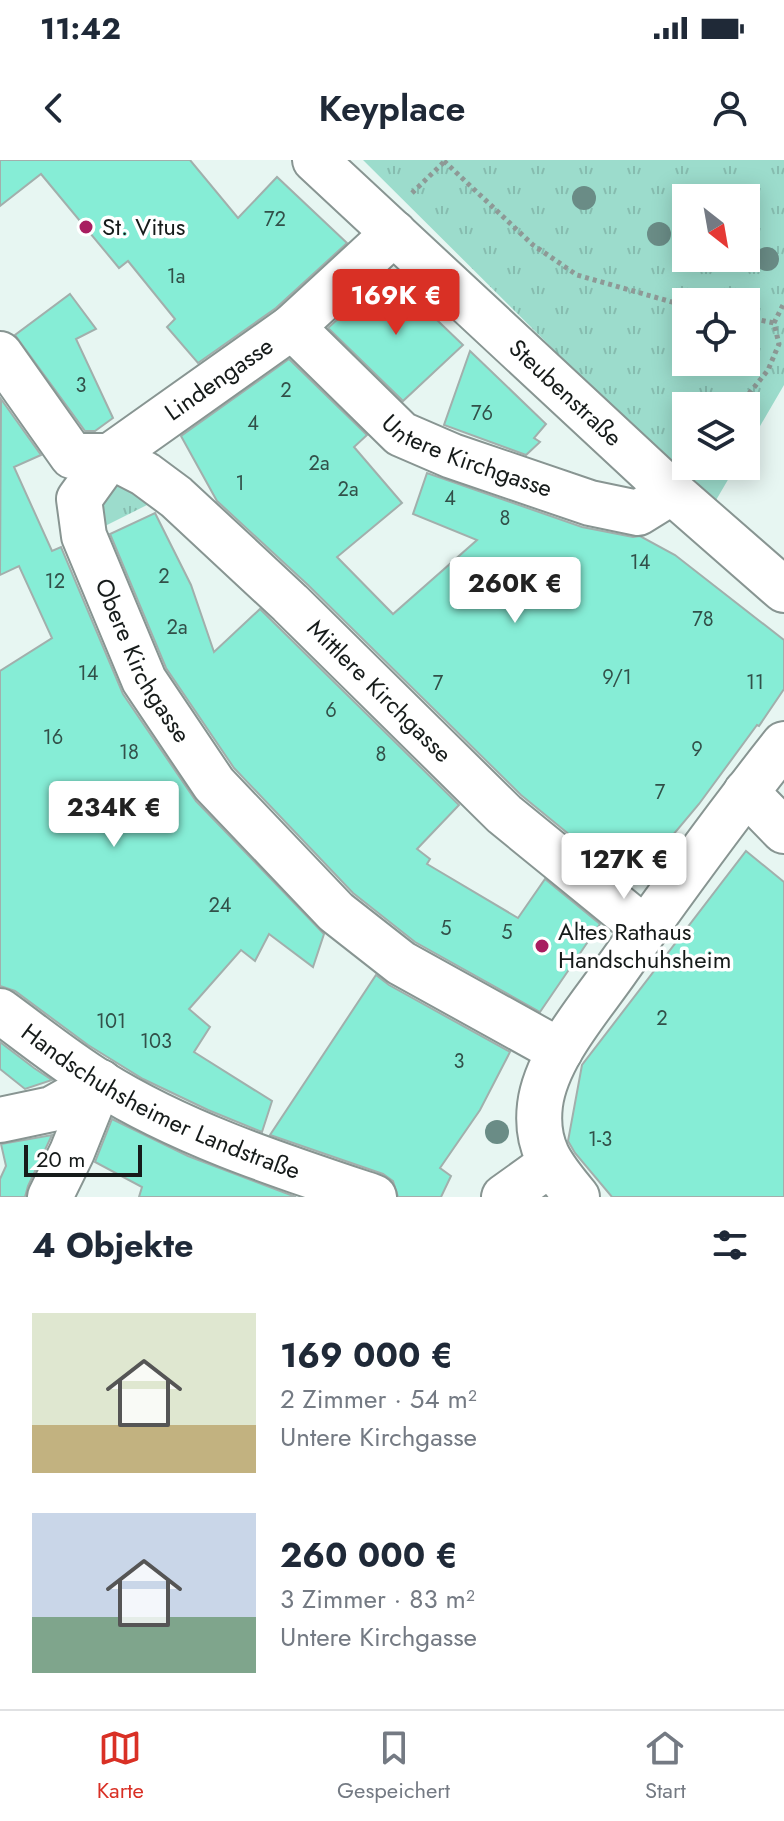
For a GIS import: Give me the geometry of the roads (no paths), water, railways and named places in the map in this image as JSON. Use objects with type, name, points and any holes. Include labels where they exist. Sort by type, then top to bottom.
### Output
[{"type":"street","name":"Steubenstraße","points":[[315,160],[672,492],[784,590]]},
{"type":"street","name":"Lindengasse","points":[[110,456],[292,327],[394,233]]},
{"type":"street","name":"Untere Kirchgasse","points":[[292,327],[401,434],[452,456],[590,503],[638,513],[672,492]]},
{"type":"street","points":[[0,354],[72,456],[110,456]]},
{"type":"street","name":"Mittlere Kirchgasse","points":[[110,456],[145,474],[176,497],[290,603],[504,814],[645,929]]},
{"type":"street","name":"Obere Kirchgasse","points":[[110,456],[79,499],[84,536],[144,680],[214,784],[336,912],[401,963],[560,1051]]},
{"type":"street","points":[[577,1197],[550,1164],[540,1141],[542,1095],[560,1051],[645,929],[784,744]]},
{"type":"street","points":[[746,792],[784,831]]},
{"type":"street","name":"Handschuhsheimer Landstraße","points":[[0,1011],[100,1082],[177,1122],[268,1162],[374,1197]]},
{"type":"street","points":[[0,1120],[52,1109],[100,1082]]},
{"type":"street","points":[[50,1197],[100,1082]]},
{"type":"street","points":[[504,1197],[550,1164]]},
{"type":"place","name":"St. Vitus","points":[[86,227]]},
{"type":"place","name":"Altes Rathaus Handschuhsheim","points":[[542,946]]}]
